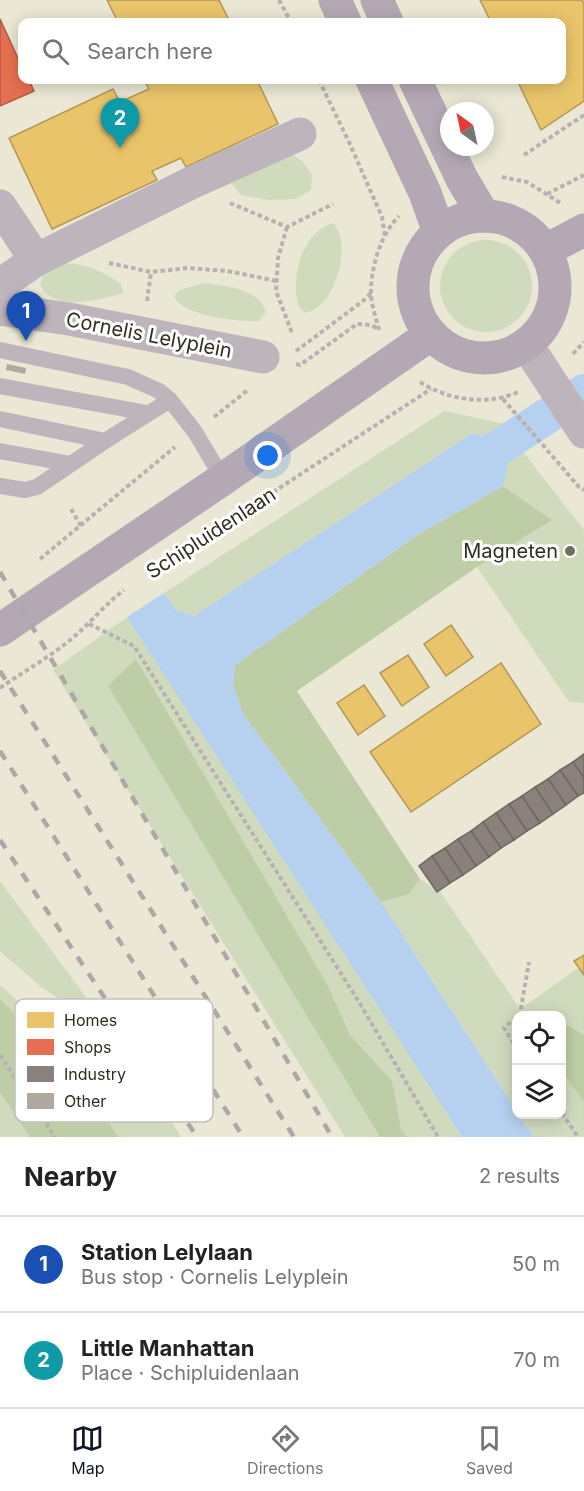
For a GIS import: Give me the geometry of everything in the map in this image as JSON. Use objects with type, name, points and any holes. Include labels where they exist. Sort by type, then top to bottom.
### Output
[{"type":"street","points":[[335,0],[343,18]]},
{"type":"street","points":[[377,0],[385,18]]},
{"type":"street","points":[[374,84],[425,193],[439,232]]},
{"type":"street","points":[[417,84],[462,179],[484,216]]},
{"type":"street","points":[[0,285],[36,260],[73,241],[193,182],[300,134]]},
{"type":"street","points":[[0,206],[36,260]]},
{"type":"street","points":[[484,216],[517,223],[531,232],[546,250],[555,277],[555,294],[551,312],[543,327],[526,344],[513,352],[492,358],[471,357],[450,349],[430,335],[415,302],[413,283],[417,264],[426,246],[439,232],[453,223],[484,216]]},
{"type":"street","points":[[546,250],[584,230]]},
{"type":"street","name":"Cornelis Lelyplein","points":[[0,309],[110,327],[263,357]]},
{"type":"street","name":"Schipluidenlaan","points":[[0,630],[430,335]]},
{"type":"street","points":[[526,344],[580,426]]},
{"type":"lane","points":[[0,350],[128,376],[159,392],[170,400],[195,432],[223,479]]},
{"type":"lane","points":[[0,386],[147,413]]},
{"type":"lane","points":[[0,486],[26,490],[37,487],[170,400]]},
{"type":"lane","points":[[0,419],[105,441]]},
{"type":"lane","points":[[0,451],[71,464]]},
{"type":"path","points":[[279,0],[289,18]]},
{"type":"path","points":[[321,84],[350,142],[378,208],[386,237]]},
{"type":"path","points":[[524,156],[584,115]]},
{"type":"path","points":[[462,179],[488,174],[527,182],[561,203],[584,230]]},
{"type":"path","points":[[547,194],[584,175]]},
{"type":"path","points":[[193,182],[231,203],[288,227]]},
{"type":"path","points":[[425,193],[393,221],[376,255],[371,292],[378,329],[395,359],[412,377],[431,389],[467,399],[503,399],[553,383],[584,344]]},
{"type":"path","points":[[292,333],[276,291],[278,258],[288,227],[333,204]]},
{"type":"path","points":[[73,241],[105,262],[151,272],[188,268],[227,271],[277,281]]},
{"type":"path","points":[[263,357],[300,365],[357,324],[371,325],[378,329]]},
{"type":"path","name":"Schipluidenlaan","points":[[158,568],[431,389]]},
{"type":"path","points":[[503,399],[584,490]]},
{"type":"path","name":"Schipluidenlaan","points":[[0,688],[67,643],[105,606],[131,586]]},
{"type":"path","points":[[89,624],[134,646],[359,1002],[438,1137]]},
{"type":"path","points":[[521,1011],[529,963]]},
{"type":"path","points":[[512,1021],[504,1028],[512,1041]]},
{"type":"path","points":[[0,1055],[15,1077]]},
{"type":"path","points":[[565,1119],[578,1137]]},
{"type":"path","points":[[45,1122],[55,1137]]},
{"type":"green space","points":[[289,152],[302,161],[312,174],[311,190],[296,199],[268,200],[241,195],[229,181]]},
{"type":"green space","points":[[333,223],[341,242],[337,278],[326,299],[307,313],[300,308],[297,301],[296,276],[302,254],[314,234]]},
{"type":"green space","points":[[486,240],[503,244],[518,254],[528,269],[532,286],[528,303],[518,318],[503,328],[486,332],[469,328],[454,318],[444,303],[440,286],[444,269],[454,254],[469,244]]},
{"type":"green space","points":[[58,263],[75,264],[106,274],[121,284],[123,293],[85,302],[56,299],[45,293],[40,284],[46,267]]},
{"type":"green space","points":[[204,283],[231,287],[249,293],[256,297],[266,312],[259,321],[225,319],[187,308],[174,296],[179,290]]},
{"type":"green space","points":[[444,411],[505,424],[501,438],[471,434],[194,616],[176,610],[164,593]]},
{"type":"green space","points":[[511,450],[524,453],[584,530],[584,703],[569,702],[477,567],[552,520],[503,486]]},
{"type":"green space","points":[[503,486],[552,520],[477,567],[297,691],[420,879],[409,894],[381,902],[243,714],[233,685],[235,665],[417,535]]},
{"type":"green space","points":[[127,617],[462,1137],[345,1137],[53,670]]},
{"type":"green space","points":[[136,659],[327,984],[350,1035],[392,1081],[401,1129],[407,1137],[380,1137],[108,686]]},
{"type":"green space","points":[[420,879],[441,893],[520,1009],[584,964],[584,1137],[534,1137],[522,1119],[566,1119],[566,1011],[512,1011],[512,1104],[381,902],[409,894]]},
{"type":"green space","points":[[0,881],[87,999],[59,999],[41,987],[0,951]]},
{"type":"green space","points":[[0,985],[16,999],[15,1122],[172,1122],[181,1137],[0,1137]]},
{"type":"green space","points":[[0,999],[15,1014],[15,1114],[0,1092]]},
{"type":"green space","points":[[566,1025],[584,1035],[584,1102],[566,1077]]},
{"type":"green space","points":[[20,1122],[108,1122],[118,1137],[30,1137]]},
{"type":"water","points":[[471,434],[501,438],[511,450],[503,486],[417,535],[235,665],[233,685],[243,714],[381,902],[512,1104],[512,1119],[522,1119],[534,1137],[462,1137],[127,617],[164,593],[176,610],[194,616]]},
{"type":"building: Homes","points":[[107,0],[219,0],[228,18],[116,18]]},
{"type":"building: Homes","points":[[480,0],[582,0],[584,3],[584,101],[541,130],[519,84],[566,84],[566,18],[489,18]]},
{"type":"building: Homes","points":[[146,84],[259,84],[278,124],[186,167],[181,158],[152,171],[157,180],[52,229],[9,138],[113,89],[120,102],[149,89]]},
{"type":"building: Homes","points":[[451,625],[473,657],[446,676],[424,644]]},
{"type":"building: Homes","points":[[408,655],[429,687],[402,706],[380,673]]},
{"type":"building: Homes","points":[[501,663],[541,724],[411,812],[370,752]]},
{"type":"building: Homes","points":[[364,685],[385,716],[358,735],[337,703]]},
{"type":"building: Homes","points":[[584,955],[584,975],[574,961]]},
{"type":"building: Shops","points":[[0,19],[18,58],[18,84],[31,84],[34,91],[0,106]]},
{"type":"building: Industry","points":[[584,754],[584,778],[573,762]]},
{"type":"building: Industry","points":[[573,762],[584,778],[584,793],[578,796],[560,770]]},
{"type":"building: Industry","points":[[560,770],[578,796],[566,805],[548,779]]},
{"type":"building: Industry","points":[[548,779],[566,805],[553,814],[535,787]]},
{"type":"building: Industry","points":[[535,787],[553,814],[540,823],[522,796]]},
{"type":"building: Industry","points":[[522,796],[540,823],[527,831],[509,804]]},
{"type":"building: Industry","points":[[509,804],[527,831],[514,840],[496,813]]},
{"type":"building: Industry","points":[[496,813],[514,840],[501,848],[483,822]]},
{"type":"building: Industry","points":[[483,822],[501,848],[489,857],[471,831]]},
{"type":"building: Industry","points":[[471,831],[489,857],[476,866],[458,839]]},
{"type":"building: Industry","points":[[458,839],[476,866],[463,875],[445,848]]},
{"type":"building: Industry","points":[[445,848],[463,875],[450,883],[432,856]]},
{"type":"building: Industry","points":[[432,856],[450,883],[437,892],[419,866]]},
{"type":"building: Other","points":[[7,364],[26,368],[25,374],[6,370]]},
{"type":"waterway","points":[[464,470],[584,392]]},
{"type":"railway","points":[[0,572],[332,1137]]},
{"type":"railway","points":[[0,671],[207,999]]},
{"type":"railway","points":[[0,751],[156,999]]},
{"type":"railway","points":[[0,840],[105,999]]},
{"type":"railway","points":[[213,1009],[294,1137]]},
{"type":"railway","points":[[213,1089],[243,1137]]},
{"type":"railway","points":[[187,1122],[197,1137]]},
{"type":"place","name":"Little Manhattan","points":[[120,148]]},
{"type":"place","name":"Station Lelylaan","points":[[26,341]]},
{"type":"place","name":"Magneten","points":[[570,551]]}]
